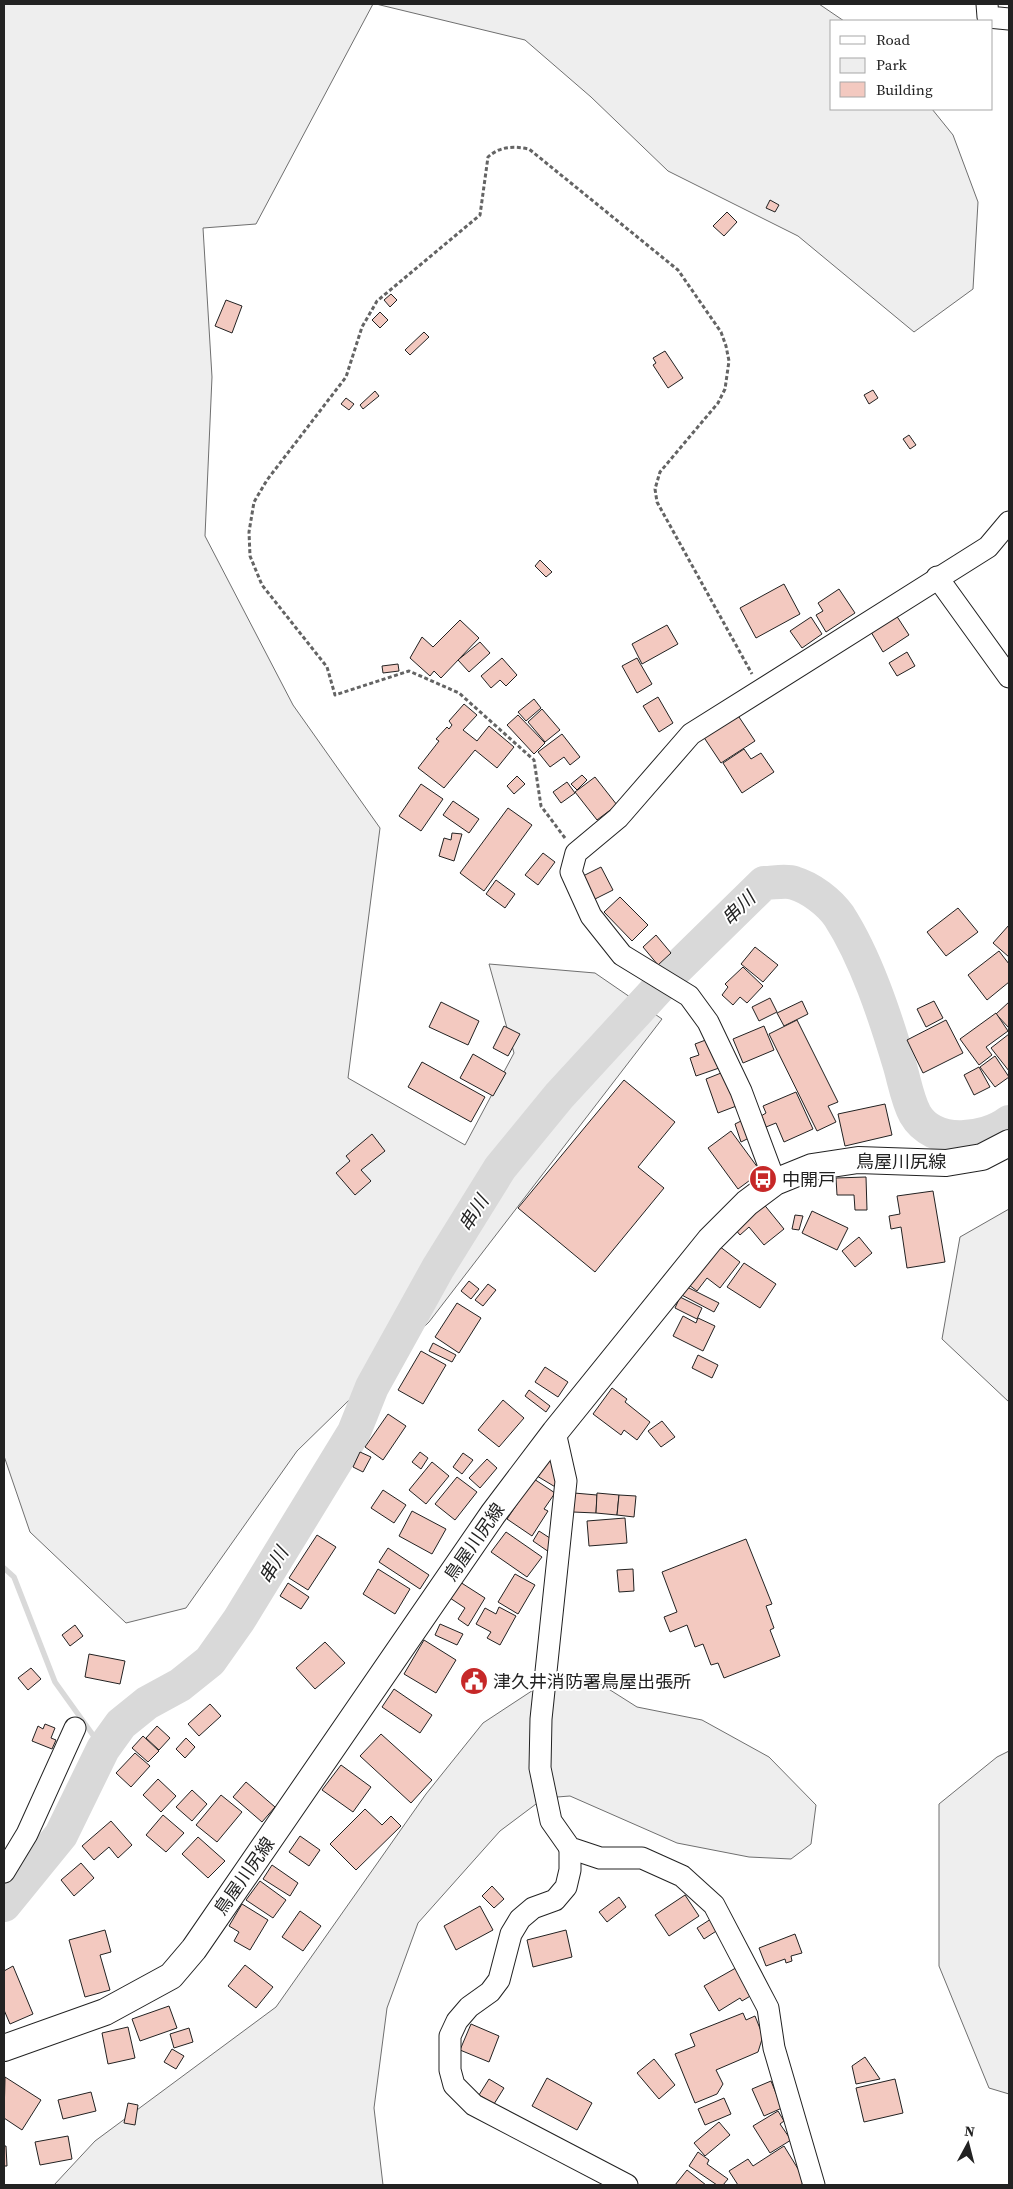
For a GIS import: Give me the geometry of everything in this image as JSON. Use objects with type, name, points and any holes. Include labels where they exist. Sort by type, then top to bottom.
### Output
[{"type":"main road","name":"鳥屋川尻線","points":[[4,2048],[105,2012],[171,1976],[194,1949],[493,1514],[554,1432],[710,1240],[747,1203],[775,1182],[812,1166],[858,1160],[946,1163],[982,1157],[1009,1143]]},
{"type":"street","points":[[987,4],[988,17],[1009,19]]},
{"type":"street","points":[[775,1182],[733,1074],[708,1022],[689,996],[622,955],[591,916],[571,872],[576,853],[618,818],[691,734],[988,546],[1009,522]]},
{"type":"street","points":[[937,577],[1009,677]]},
{"type":"street","points":[[554,1432],[566,1481],[541,1719],[540,1768],[550,1821],[570,1848],[600,1858],[642,1858],[682,1876],[714,1905],[768,2008],[774,2048],[814,2185]]},
{"type":"street","points":[[4,1872],[27,1834],[75,1728]]},
{"type":"street","points":[[570,1848],[570,1870],[566,1887],[555,1900],[533,1908],[520,1919],[511,1934],[499,1980],[490,1992],[469,2007],[457,2021],[450,2036],[450,2070],[454,2085],[474,2106],[628,2185]]},
{"type":"path","points":[[576,853],[542,806],[534,760],[459,693],[409,671],[335,696],[327,667],[262,585],[250,556],[248,532],[254,502],[267,480],[346,377],[362,327],[377,301],[480,215],[488,157],[494,152],[506,147],[529,149],[678,270],[721,332],[729,361],[724,389],[718,403],[660,472],[655,489],[657,502],[761,690]]},
{"type":"green space","points":[[4,4],[373,4],[256,224],[203,228],[212,377],[205,536],[293,705],[380,828],[348,1078],[465,1145],[514,1053],[489,964],[595,973],[662,1019],[429,1322],[297,1451],[186,1608],[126,1623],[30,1532],[4,1456]]},
{"type":"green space","points":[[376,4],[819,4],[843,20],[830,20],[830,110],[933,110],[953,135],[978,202],[973,289],[914,332],[798,236],[668,171],[591,97],[525,40]]},
{"type":"green space","points":[[1009,1209],[1009,1402],[942,1339],[960,1237]]},
{"type":"green space","points":[[588,1676],[637,1707],[702,1720],[769,1757],[816,1805],[811,1844],[791,1859],[749,1857],[677,1843],[570,1796],[544,1798],[500,1831],[418,1923],[387,2008],[374,2108],[383,2185],[54,2185],[95,2141],[276,2007],[426,1794],[483,1723],[553,1677]]},
{"type":"green space","points":[[1009,1751],[1009,2094],[989,2088],[939,1966],[939,1804],[997,1757]]},
{"type":"building","points":[[770,200],[779,205],[775,212],[766,208]]},
{"type":"building","points":[[727,212],[737,222],[724,236],[713,226]]},
{"type":"building","points":[[391,294],[397,300],[390,307],[384,300]]},
{"type":"building","points":[[226,300],[242,306],[232,333],[215,326]]},
{"type":"building","points":[[380,312],[388,320],[380,328],[372,320]]},
{"type":"building","points":[[424,332],[429,337],[410,355],[405,350]]},
{"type":"building","points":[[665,351],[683,378],[668,388],[653,365],[656,363],[653,358]]},
{"type":"building","points":[[873,390],[878,398],[869,404],[864,395]]},
{"type":"building","points":[[375,391],[379,396],[363,409],[360,405]]},
{"type":"building","points":[[346,398],[354,404],[349,410],[341,404]]},
{"type":"building","points":[[909,435],[916,445],[910,449],[903,439]]},
{"type":"building","points":[[540,560],[552,572],[546,577],[535,566]]},
{"type":"building","points":[[784,584],[800,614],[756,638],[740,608]]},
{"type":"building","points":[[839,589],[855,613],[826,632],[816,615],[823,611],[818,603]]},
{"type":"building","points":[[896,615],[909,635],[883,652],[871,632]]},
{"type":"building","points":[[811,617],[822,634],[802,648],[790,631]]},
{"type":"building","points":[[460,620],[479,638],[441,678],[434,671],[430,676],[410,658],[422,637],[433,647]]},
{"type":"building","points":[[667,625],[678,644],[642,664],[632,644]]},
{"type":"building","points":[[480,642],[490,653],[469,672],[458,660]]},
{"type":"building","points":[[907,652],[915,666],[897,676],[889,663]]},
{"type":"building","points":[[502,658],[517,675],[506,686],[500,680],[491,688],[481,676]]},
{"type":"building","points":[[637,658],[652,684],[637,693],[622,666]]},
{"type":"building","points":[[398,664],[399,671],[383,673],[382,666]]},
{"type":"building","points":[[658,697],[673,723],[659,732],[643,706]]},
{"type":"building","points":[[534,699],[541,708],[526,721],[518,712]]},
{"type":"building","points":[[464,704],[477,715],[463,730],[477,741],[489,726],[514,747],[497,768],[475,750],[444,788],[418,768],[439,741],[436,739],[447,727],[449,729],[452,725],[449,721]]},
{"type":"building","points":[[542,709],[560,730],[545,742],[528,722]]},
{"type":"building","points":[[737,714],[755,741],[721,763],[703,736]]},
{"type":"building","points":[[518,715],[545,743],[534,754],[507,725]]},
{"type":"building","points":[[562,734],[580,757],[570,765],[564,757],[550,767],[538,752]]},
{"type":"building","points":[[744,749],[751,759],[761,753],[774,772],[742,793],[723,763]]},
{"type":"building","points":[[582,775],[587,780],[577,790],[571,784]]},
{"type":"building","points":[[517,776],[525,784],[514,794],[507,786]]},
{"type":"building","points":[[595,777],[617,805],[597,820],[575,792]]},
{"type":"building","points":[[567,782],[575,793],[561,803],[553,792]]},
{"type":"building","points":[[421,784],[443,799],[421,831],[399,816]]},
{"type":"building","points":[[453,801],[479,819],[469,833],[443,815]]},
{"type":"building","points":[[508,808],[532,825],[484,891],[460,873]]},
{"type":"building","points":[[452,833],[462,834],[454,861],[439,856],[444,838],[451,840]]},
{"type":"building","points":[[543,853],[555,862],[538,885],[525,875]]},
{"type":"building","points":[[601,867],[613,890],[591,901],[579,878]]},
{"type":"building","points":[[496,880],[515,894],[505,908],[486,894]]},
{"type":"building","points":[[620,897],[648,925],[632,941],[604,912]]},
{"type":"building","points":[[958,908],[978,932],[946,956],[927,932]]},
{"type":"building","points":[[1009,925],[1009,957],[993,943]]},
{"type":"building","points":[[656,935],[671,953],[658,965],[643,947]]},
{"type":"building","points":[[755,947],[778,965],[763,982],[741,964]]},
{"type":"building","points":[[999,951],[1009,964],[1009,982],[987,1000],[968,975]]},
{"type":"building","points":[[743,967],[763,986],[747,1003],[740,997],[733,1005],[722,995],[728,987],[725,984]]},
{"type":"building","points":[[770,998],[777,1012],[759,1021],[752,1007]]},
{"type":"building","points":[[802,1001],[808,1014],[784,1026],[777,1013]]},
{"type":"building","points":[[934,1001],[943,1018],[926,1027],[917,1009]]},
{"type":"building","points":[[441,1002],[479,1021],[468,1045],[429,1027]]},
{"type":"building","points":[[1009,1002],[1009,1028],[996,1014]]},
{"type":"building","points":[[996,1013],[1008,1031],[986,1047],[992,1055],[979,1065],[960,1039]]},
{"type":"building","points":[[797,1020],[838,1102],[828,1106],[836,1122],[817,1131],[769,1034]]},
{"type":"building","points":[[946,1020],[963,1053],[923,1073],[907,1040]]},
{"type":"building","points":[[504,1026],[520,1034],[508,1056],[493,1048]]},
{"type":"building","points":[[764,1026],[774,1050],[743,1063],[733,1039]]},
{"type":"building","points":[[1009,1034],[1009,1071],[991,1048]]},
{"type":"building","points":[[711,1038],[722,1067],[696,1076],[690,1058],[699,1055],[695,1044]]},
{"type":"building","points":[[473,1054],[506,1073],[493,1096],[460,1078]]},
{"type":"building","points":[[995,1056],[1009,1077],[995,1087],[980,1067]]},
{"type":"building","points":[[422,1062],[485,1097],[471,1122],[408,1087]]},
{"type":"building","points":[[979,1067],[990,1087],[974,1095],[964,1075]]},
{"type":"building","points":[[726,1071],[739,1105],[718,1113],[706,1079]]},
{"type":"building","points":[[624,1080],[675,1122],[638,1167],[664,1188],[595,1272],[518,1208]]},
{"type":"building","points":[[796,1092],[813,1129],[784,1142],[776,1123],[766,1127],[761,1116],[766,1113],[763,1106]]},
{"type":"building","points":[[885,1104],[892,1135],[845,1146],[838,1114]]},
{"type":"building","points":[[745,1119],[753,1136],[741,1142],[735,1124]]},
{"type":"building","points":[[731,1131],[761,1172],[738,1189],[708,1148]]},
{"type":"building","points":[[372,1134],[385,1151],[361,1170],[371,1181],[355,1195],[336,1173],[350,1161],[346,1156]]},
{"type":"building","points":[[866,1177],[867,1210],[855,1210],[854,1195],[837,1195],[836,1178]]},
{"type":"building","points":[[933,1191],[945,1262],[907,1268],[901,1227],[891,1229],[889,1216],[900,1214],[897,1196]]},
{"type":"building","points":[[762,1202],[784,1229],[764,1245],[749,1227],[740,1235],[735,1229]]},
{"type":"building","points":[[812,1211],[848,1228],[837,1250],[802,1233]]},
{"type":"building","points":[[795,1215],[803,1216],[799,1230],[792,1229]]},
{"type":"building","points":[[859,1237],[872,1253],[855,1267],[842,1251]]},
{"type":"building","points":[[719,1246],[740,1262],[720,1288],[707,1278],[697,1291],[681,1279]]},
{"type":"building","points":[[744,1263],[776,1284],[760,1308],[727,1287]]},
{"type":"building","points":[[469,1281],[479,1289],[471,1299],[461,1291]]},
{"type":"building","points":[[488,1284],[496,1290],[483,1306],[475,1300]]},
{"type":"building","points":[[681,1284],[719,1303],[714,1312],[676,1292]]},
{"type":"building","points":[[680,1297],[702,1308],[697,1319],[675,1308]]},
{"type":"building","points":[[457,1303],[481,1318],[459,1353],[435,1337]]},
{"type":"building","points":[[683,1316],[696,1323],[698,1318],[715,1326],[703,1351],[673,1336]]},
{"type":"building","points":[[433,1343],[456,1355],[452,1362],[429,1351]]},
{"type":"building","points":[[421,1351],[446,1365],[423,1404],[398,1390]]},
{"type":"building","points":[[698,1355],[718,1365],[712,1378],[692,1368]]},
{"type":"building","points":[[545,1367],[568,1382],[558,1397],[535,1382]]},
{"type":"building","points":[[612,1388],[627,1399],[625,1402],[650,1422],[637,1440],[624,1430],[621,1435],[593,1414]]},
{"type":"building","points":[[529,1390],[550,1406],[546,1412],[525,1396]]},
{"type":"building","points":[[503,1400],[524,1418],[499,1447],[478,1430]]},
{"type":"building","points":[[388,1414],[406,1426],[383,1460],[365,1447]]},
{"type":"building","points":[[662,1421],[675,1437],[661,1447],[648,1431]]},
{"type":"building","points":[[360,1452],[371,1457],[363,1472],[353,1467]]},
{"type":"building","points":[[420,1452],[428,1458],[421,1469],[412,1462]]},
{"type":"building","points":[[463,1453],[473,1460],[462,1474],[453,1467]]},
{"type":"building","points":[[549,1456],[559,1464],[557,1488],[537,1476]]},
{"type":"building","points":[[487,1459],[497,1468],[480,1488],[469,1478]]},
{"type":"building","points":[[432,1462],[449,1476],[426,1504],[409,1490]]},
{"type":"building","points":[[457,1477],[477,1492],[455,1520],[435,1504]]},
{"type":"building","points":[[534,1479],[555,1493],[544,1509],[548,1511],[532,1536],[507,1519]]},
{"type":"building","points":[[383,1490],[406,1505],[394,1523],[371,1508]]},
{"type":"building","points":[[574,1493],[597,1495],[596,1513],[573,1512]]},
{"type":"building","points":[[597,1493],[619,1495],[617,1515],[596,1513]]},
{"type":"building","points":[[619,1495],[636,1496],[634,1517],[617,1515]]},
{"type":"building","points":[[412,1511],[446,1529],[432,1554],[399,1536]]},
{"type":"building","points":[[625,1518],[627,1543],[589,1546],[587,1521]]},
{"type":"building","points":[[539,1531],[556,1542],[549,1552],[533,1541]]},
{"type":"building","points":[[506,1532],[542,1557],[527,1577],[491,1552]]},
{"type":"building","points":[[317,1535],[336,1547],[308,1590],[289,1578]]},
{"type":"building","points":[[746,1539],[772,1604],[766,1606],[774,1628],[770,1630],[780,1656],[724,1678],[718,1663],[711,1665],[703,1644],[695,1647],[687,1625],[670,1632],[664,1617],[677,1612],[662,1572]]},
{"type":"building","points":[[388,1548],[429,1575],[420,1589],[379,1562]]},
{"type":"building","points":[[378,1569],[410,1589],[395,1614],[363,1594]]},
{"type":"building","points":[[633,1569],[634,1591],[619,1592],[617,1570]]},
{"type":"building","points":[[515,1574],[535,1585],[518,1614],[498,1602]]},
{"type":"building","points":[[460,1582],[485,1598],[468,1626],[458,1619],[465,1608],[450,1598]]},
{"type":"building","points":[[288,1583],[309,1597],[301,1609],[280,1596]]},
{"type":"building","points":[[499,1607],[516,1616],[500,1645],[487,1638],[491,1632],[476,1624],[485,1608],[496,1614]]},
{"type":"building","points":[[440,1624],[463,1634],[457,1645],[435,1635]]},
{"type":"building","points":[[75,1625],[83,1636],[70,1646],[62,1635]]},
{"type":"building","points":[[424,1640],[456,1660],[436,1693],[404,1674]]},
{"type":"building","points":[[325,1642],[345,1663],[315,1689],[296,1668]]},
{"type":"building","points":[[89,1654],[125,1661],[120,1684],[85,1677]]},
{"type":"building","points":[[31,1668],[41,1679],[28,1690],[18,1678]]},
{"type":"building","points":[[394,1689],[432,1715],[420,1733],[382,1707]]},
{"type":"building","points":[[210,1704],[221,1716],[199,1736],[188,1724]]},
{"type":"building","points":[[45,1724],[55,1728],[51,1738],[56,1740],[52,1749],[32,1741],[38,1726],[43,1729]]},
{"type":"building","points":[[157,1726],[170,1738],[159,1750],[146,1738]]},
{"type":"building","points":[[381,1734],[432,1780],[411,1803],[360,1756]]},
{"type":"building","points":[[143,1736],[159,1751],[148,1762],[132,1748]]},
{"type":"building","points":[[186,1738],[195,1747],[185,1758],[176,1749]]},
{"type":"building","points":[[135,1753],[150,1766],[131,1787],[116,1773]]},
{"type":"building","points":[[341,1765],[371,1787],[353,1812],[322,1790]]},
{"type":"building","points":[[158,1779],[176,1796],[161,1812],[143,1795]]},
{"type":"building","points":[[246,1782],[275,1807],[262,1822],[233,1797]]},
{"type":"building","points":[[192,1790],[207,1804],[192,1821],[176,1807]]},
{"type":"building","points":[[221,1795],[242,1812],[217,1842],[196,1825]]},
{"type":"building","points":[[365,1809],[382,1825],[391,1816],[401,1826],[356,1870],[330,1844]]},
{"type":"building","points":[[163,1815],[184,1833],[166,1852],[146,1835]]},
{"type":"building","points":[[111,1821],[132,1845],[118,1858],[109,1847],[94,1860],[82,1846]]},
{"type":"building","points":[[300,1836],[320,1850],[309,1866],[289,1852]]},
{"type":"building","points":[[198,1837],[225,1861],[208,1878],[182,1854]]},
{"type":"building","points":[[81,1863],[94,1878],[74,1896],[61,1880]]},
{"type":"building","points":[[272,1865],[298,1883],[290,1896],[263,1879]]},
{"type":"building","points":[[260,1881],[286,1900],[273,1918],[246,1900]]},
{"type":"building","points":[[492,1886],[504,1899],[494,1908],[482,1896]]},
{"type":"building","points":[[685,1895],[699,1916],[669,1936],[655,1915]]},
{"type":"building","points":[[619,1897],[626,1907],[607,1922],[599,1912]]},
{"type":"building","points":[[242,1904],[268,1920],[250,1950],[234,1941],[239,1932],[229,1926]]},
{"type":"building","points":[[480,1906],[493,1930],[456,1950],[444,1926]]},
{"type":"building","points":[[300,1911],[321,1926],[303,1951],[282,1937]]},
{"type":"building","points":[[714,1917],[721,1928],[704,1939],[697,1928]]},
{"type":"building","points":[[105,1930],[111,1952],[100,1955],[110,1990],[85,1997],[69,1940]]},
{"type":"building","points":[[566,1930],[572,1957],[533,1967],[527,1940]]},
{"type":"building","points":[[795,1934],[802,1953],[791,1956],[792,1961],[786,1963],[785,1959],[766,1966],[759,1948]]},
{"type":"building","points":[[245,1965],[273,1987],[256,2008],[228,1986]]},
{"type":"building","points":[[741,1965],[757,1992],[742,2001],[740,1998],[719,2011],[704,1986]]},
{"type":"building","points":[[13,1966],[33,2014],[10,2024],[4,2010],[4,1971]]},
{"type":"building","points":[[169,2006],[177,2028],[140,2041],[132,2019]]},
{"type":"building","points":[[743,2013],[746,2020],[755,2016],[763,2036],[758,2052],[716,2070],[723,2084],[717,2094],[695,2103],[675,2054],[695,2046],[690,2034]]},
{"type":"building","points":[[471,2024],[499,2036],[489,2062],[460,2050]]},
{"type":"building","points":[[128,2027],[135,2058],[108,2064],[102,2033]]},
{"type":"building","points":[[189,2028],[193,2042],[174,2048],[170,2034]]},
{"type":"building","points":[[172,2049],[184,2056],[176,2069],[164,2062]]},
{"type":"building","points":[[865,2057],[880,2079],[856,2084],[852,2066]]},
{"type":"building","points":[[654,2059],[675,2085],[659,2099],[637,2073]]},
{"type":"building","points":[[5,2077],[41,2100],[22,2130],[4,2118]]},
{"type":"building","points":[[547,2078],[592,2103],[577,2130],[532,2106]]},
{"type":"building","points":[[489,2079],[504,2088],[494,2104],[479,2095]]},
{"type":"building","points":[[895,2079],[903,2113],[864,2122],[856,2088]]},
{"type":"building","points":[[771,2081],[782,2108],[764,2116],[752,2089]]},
{"type":"building","points":[[91,2092],[96,2111],[63,2119],[58,2100]]},
{"type":"building","points":[[724,2098],[731,2114],[705,2125],[698,2109]]},
{"type":"building","points":[[128,2103],[138,2105],[135,2125],[124,2123]]},
{"type":"building","points":[[778,2111],[784,2121],[780,2124],[791,2140],[770,2153],[753,2126]]},
{"type":"building","points":[[719,2122],[730,2135],[705,2156],[694,2143]]},
{"type":"building","points":[[68,2136],[72,2159],[40,2165],[35,2142]]},
{"type":"building","points":[[4,2146],[6,2146],[7,2166],[4,2166]]},
{"type":"building","points":[[784,2146],[806,2182],[800,2185],[738,2185],[729,2171],[748,2159],[753,2166]]},
{"type":"building","points":[[698,2152],[709,2160],[707,2164],[728,2179],[723,2185],[717,2185],[689,2166]]},
{"type":"building","points":[[687,2170],[706,2185],[675,2185]]},
{"type":"waterway","name":"串川","points":[[4,1905],[61,1835],[103,1749],[121,1724],[147,1703],[180,1685],[210,1661],[239,1620],[354,1432],[372,1387],[438,1268],[500,1168],[559,1096],[674,971],[764,883],[787,882],[807,888],[819,896],[839,916],[858,950],[874,988],[894,1045],[910,1102],[915,1114],[923,1124],[946,1136],[959,1137],[986,1133],[1009,1122]]},
{"type":"waterway","points":[[4,1568],[14,1577],[55,1682],[103,1749]]},
{"type":"place","name":"中開戸","points":[[763,1179]]},
{"type":"place","name":"津久井消防署鳥屋出張所","points":[[474,1681]]}]
